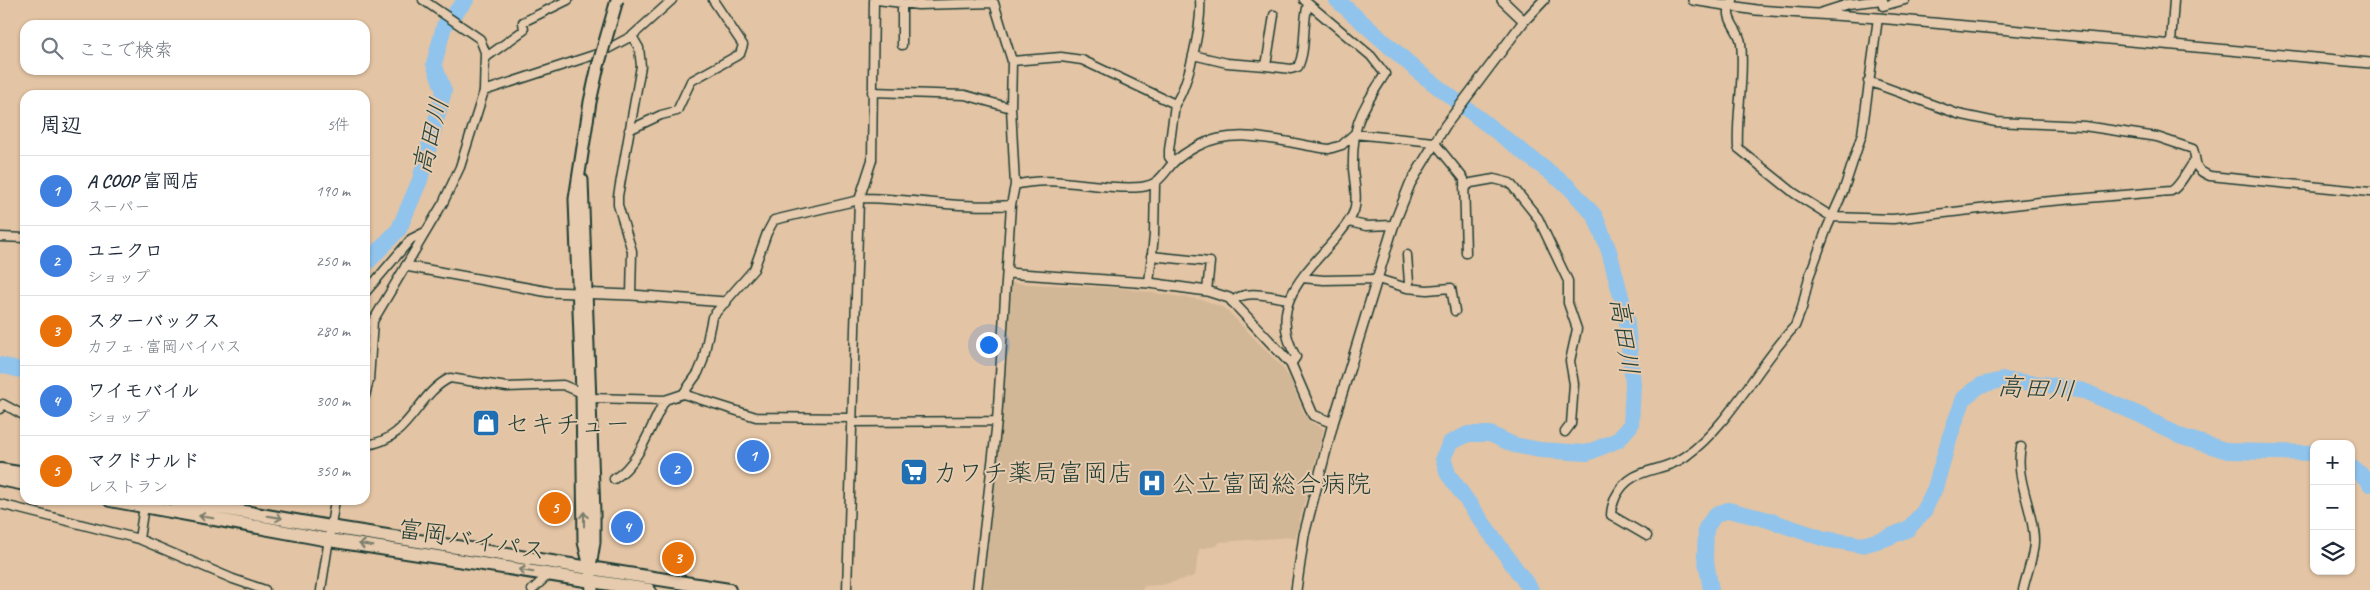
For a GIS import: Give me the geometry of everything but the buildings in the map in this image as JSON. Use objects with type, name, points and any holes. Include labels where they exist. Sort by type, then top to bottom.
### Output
[{"type":"highway","points":[[0,470],[20,473]]},
{"type":"highway","points":[[0,479],[20,483]]},
{"type":"highway","name":"富岡バイパス","points":[[138,505],[330,533],[590,567],[729,590]]},
{"type":"highway","name":"富岡バイパス","points":[[198,505],[330,533],[549,574],[592,586],[649,590]]},
{"type":"main road","points":[[592,586],[584,542],[587,395],[575,199],[590,102],[617,0]]},
{"type":"street","points":[[370,366],[373,322],[443,203],[460,167],[484,91],[485,58],[480,39],[424,0]]},
{"type":"street","points":[[485,58],[524,30],[523,22],[568,0]]},
{"type":"street","points":[[484,91],[585,60],[632,36],[672,0]]},
{"type":"street","points":[[629,130],[661,114],[677,111],[691,82],[740,54],[742,45],[713,0]]},
{"type":"street","points":[[848,590],[860,199],[872,160],[872,92],[876,0],[902,5],[948,6],[994,3],[1012,61],[1011,108],[1015,185],[1011,205],[997,421],[978,590]]},
{"type":"street","points":[[1173,162],[1169,157],[1169,150],[1175,104],[1182,95],[1193,55],[1200,0]]},
{"type":"street","points":[[1502,0],[1524,21]]},
{"type":"street","points":[[1296,590],[1304,535],[1333,422],[1394,225],[1410,184],[1445,126],[1524,21],[1544,0]]},
{"type":"street","points":[[1693,0],[1815,14],[2171,43],[2370,63]]},
{"type":"street","points":[[1815,14],[1848,4],[1905,0]]},
{"type":"street","points":[[2171,43],[2174,0]]},
{"type":"street","points":[[1193,55],[1227,62],[1291,69],[1298,67],[1301,60],[1306,2]]},
{"type":"street","points":[[1290,364],[1296,357],[1286,334],[1284,311],[1288,299],[1302,278],[1349,222],[1355,208],[1354,134],[1362,110],[1385,74],[1371,56],[1306,2]]},
{"type":"street","points":[[1647,536],[1611,514],[1611,508],[1622,485],[1636,474],[1685,457],[1705,440],[1794,326],[1802,308],[1809,277],[1843,192],[1862,134],[1867,110],[1868,81],[1883,2]]},
{"type":"street","points":[[1731,3],[1731,25],[1740,40],[1738,148],[1794,193],[1832,217],[1893,219],[2040,202],[2171,191],[2178,187],[2181,178],[2195,160]]},
{"type":"street","points":[[902,5],[902,45]]},
{"type":"street","points":[[1266,66],[1274,15]]},
{"type":"street","points":[[631,295],[632,251],[618,205],[618,196],[641,66],[639,48],[632,36]]},
{"type":"street","points":[[1012,61],[1061,57],[1082,60],[1175,104]]},
{"type":"street","points":[[1868,81],[1958,114],[1996,122],[2084,126],[2158,137],[2193,149],[2196,166],[2202,173],[2210,176],[2370,192]]},
{"type":"street","points":[[872,92],[965,95],[1011,108]]},
{"type":"street","points":[[1015,185],[1047,181],[1124,187],[1141,187],[1155,184],[1165,176],[1173,162],[1197,146],[1226,136],[1249,136],[1330,149],[1342,145],[1354,134],[1434,142],[1464,179],[1466,252]]},
{"type":"street","points":[[1464,188],[1471,183],[1494,179],[1510,183],[1538,218],[1568,281],[1568,303],[1577,329],[1570,361],[1574,384],[1571,424],[1565,432]]},
{"type":"street","points":[[1149,283],[1154,236],[1155,184]]},
{"type":"street","points":[[684,394],[698,374],[703,361],[712,318],[754,269],[766,233],[774,220],[860,199],[890,198],[992,207],[1011,205]]},
{"type":"street","points":[[1349,222],[1366,226],[1394,225]]},
{"type":"street","points":[[370,287],[411,239],[426,231]]},
{"type":"street","points":[[0,237],[20,238]]},
{"type":"street","points":[[1407,255],[1409,283],[1407,288]]},
{"type":"street","points":[[1151,256],[1210,262],[1207,291]]},
{"type":"street","points":[[406,266],[549,292],[582,292],[726,302]]},
{"type":"street","points":[[1008,272],[1054,278],[1149,283],[1207,291],[1229,298],[1290,364],[1314,414],[1333,422]]},
{"type":"street","points":[[1302,278],[1378,280],[1407,288],[1426,290],[1451,288],[1456,311]]},
{"type":"street","points":[[1232,302],[1236,297],[1249,294],[1288,299]]},
{"type":"street","points":[[370,445],[378,444],[391,438],[432,393],[450,378],[507,387],[563,386],[587,395],[665,400],[684,394],[756,417],[997,421]]},
{"type":"street","points":[[614,479],[620,475],[644,443],[665,400]]},
{"type":"street","points":[[0,409],[3,404],[20,413]]},
{"type":"street","points":[[2021,446],[2019,455],[2022,481],[2034,542],[2023,590]]},
{"type":"street","points":[[0,504],[139,539],[233,579],[265,590]]},
{"type":"street","points":[[321,590],[334,505]]},
{"type":"street","points":[[139,539],[144,506]]},
{"type":"street","points":[[532,590],[549,574]]},
{"type":"shaded area","name":"公立富岡総合病院","points":[[1011,283],[1119,288],[1204,300],[1226,309],[1283,368],[1309,421],[1324,429],[1295,539],[1292,537],[1220,542],[1216,546],[1199,549],[1195,576],[1162,585],[1144,586],[1142,590],[982,590],[1003,408]]},
{"type":"waterway","name":"高田川","points":[[370,260],[399,229],[420,180],[444,91],[434,64],[444,26],[466,0]]},
{"type":"waterway","name":"高田川","points":[[1337,0],[1421,74],[1569,187],[1595,216],[1609,251],[1626,315],[1633,384],[1631,425],[1618,440],[1587,453],[1540,450],[1514,445],[1490,434],[1468,434],[1450,443],[1443,458],[1448,474],[1531,590]]},
{"type":"waterway","name":"高田川","points":[[0,365],[20,370]]},
{"type":"waterway","name":"高田川","points":[[1711,590],[1705,556],[1706,528],[1715,515],[1728,510],[1765,519],[1825,539],[1862,545],[1884,539],[1908,529],[1924,511],[1935,488],[1950,436],[1964,398],[1981,385],[2003,380],[2084,391],[2140,415],[2182,437],[2228,451],[2310,453]]},
{"type":"waterway","name":"高田川","points":[[2355,470],[2367,479],[2370,484]]},
{"type":"place","name":"セキチュー","points":[[486,423]]},
{"type":"place","name":"A COOP 富岡店","points":[[753,456]]},
{"type":"place","name":"ユニクロ","points":[[676,469]]},
{"type":"place","name":"カワチ薬局富岡店","points":[[914,472]]},
{"type":"place","name":"公立富岡総合病院","points":[[1152,483]]},
{"type":"place","name":"マクドナルド","points":[[555,508]]},
{"type":"place","name":"ワイモバイル","points":[[627,527]]},
{"type":"place","name":"スターバックス","points":[[678,558]]}]
